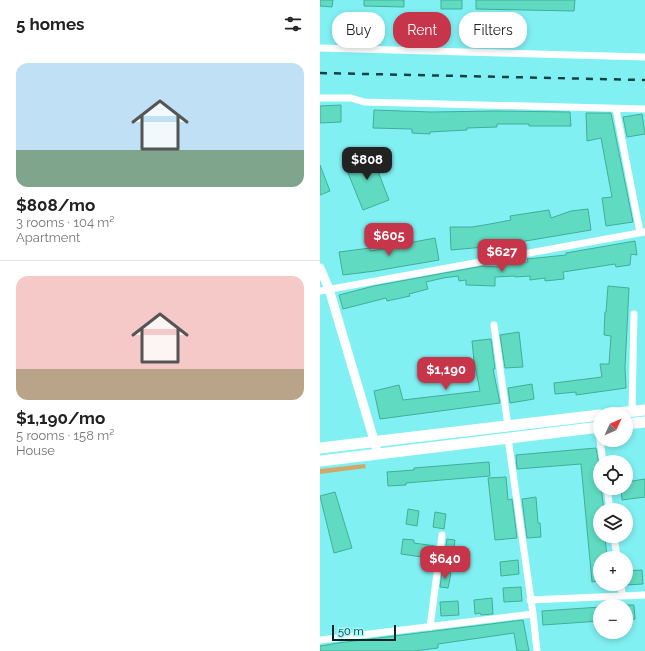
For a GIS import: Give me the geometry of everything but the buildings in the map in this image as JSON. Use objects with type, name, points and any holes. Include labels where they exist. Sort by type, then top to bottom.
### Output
[{"type":"main road","points":[[320,268],[324,290],[376,442],[378,455]]},
{"type":"main road","points":[[633,411],[645,410]]},
{"type":"main road","points":[[320,448],[593,416]]},
{"type":"main road","points":[[633,423],[645,422]]},
{"type":"main road","points":[[320,461],[508,438],[593,433]]},
{"type":"street","points":[[320,48],[645,57]]},
{"type":"street","points":[[320,98],[351,98],[364,102],[645,109]]},
{"type":"street","points":[[324,290],[642,232],[616,109]]},
{"type":"street","points":[[632,407],[634,314]]},
{"type":"street","points":[[494,325],[508,426]]},
{"type":"street","points":[[508,438],[536,651]]},
{"type":"street","points":[[430,627],[442,534]]},
{"type":"street","points":[[621,591],[622,595]]},
{"type":"street","points":[[530,600],[645,594]]},
{"type":"street","points":[[320,640],[532,614]]},
{"type":"shaded area","points":[[365,464],[366,468],[320,474],[320,469]]},
{"type":"railway","points":[[320,73],[645,80]]}]
